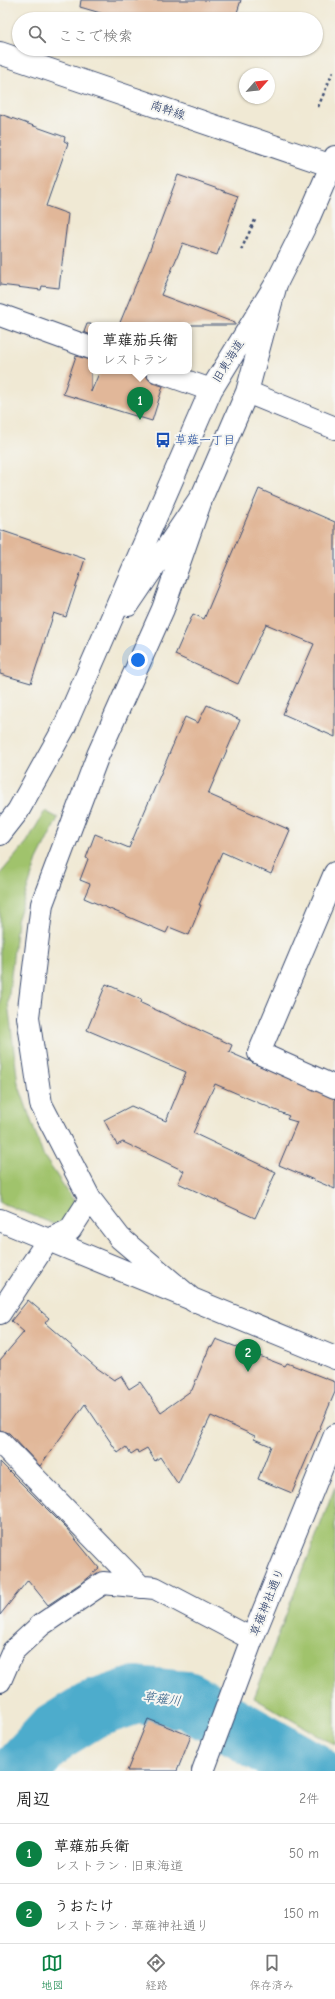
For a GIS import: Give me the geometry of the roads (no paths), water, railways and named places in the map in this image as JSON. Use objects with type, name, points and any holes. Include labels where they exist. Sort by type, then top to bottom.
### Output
[{"type":"street","name":"南幹線","points":[[0,53],[334,163]]},
{"type":"street","points":[[194,1301],[120,1238],[90,1199],[42,1104],[28,1017],[42,904],[98,755],[163,609],[203,494],[247,392],[276,284],[334,163]]},
{"type":"street","name":"旧東海道","points":[[165,374],[210,390],[276,284]]},
{"type":"street","points":[[0,315],[88,347]]},
{"type":"street","points":[[0,834],[18,811],[64,728],[210,390]]},
{"type":"street","points":[[247,392],[335,428]]},
{"type":"street","points":[[98,648],[203,494]]},
{"type":"street","points":[[335,873],[259,1052],[335,1087]]},
{"type":"street","points":[[0,1313],[48,1240],[70,1230],[90,1199]]},
{"type":"street","points":[[0,1220],[335,1358]]},
{"type":"street","name":"草薙神社通り","points":[[203,1771],[252,1639],[335,1435]]},
{"type":"street","points":[[0,1442],[141,1587]]},
{"type":"street","points":[[0,1681],[13,1651],[47,1621],[103,1583],[154,1588],[252,1639]]},
{"type":"waterway","name":"草薙川","points":[[19,1771],[54,1733],[91,1710],[136,1695],[187,1700],[312,1771]]},
{"type":"place","name":"草薙茄兵衛","points":[[140,420]]},
{"type":"place","name":"草薙一丁目","points":[[163,440]]},
{"type":"place","name":"うおたけ","points":[[248,1372]]}]
